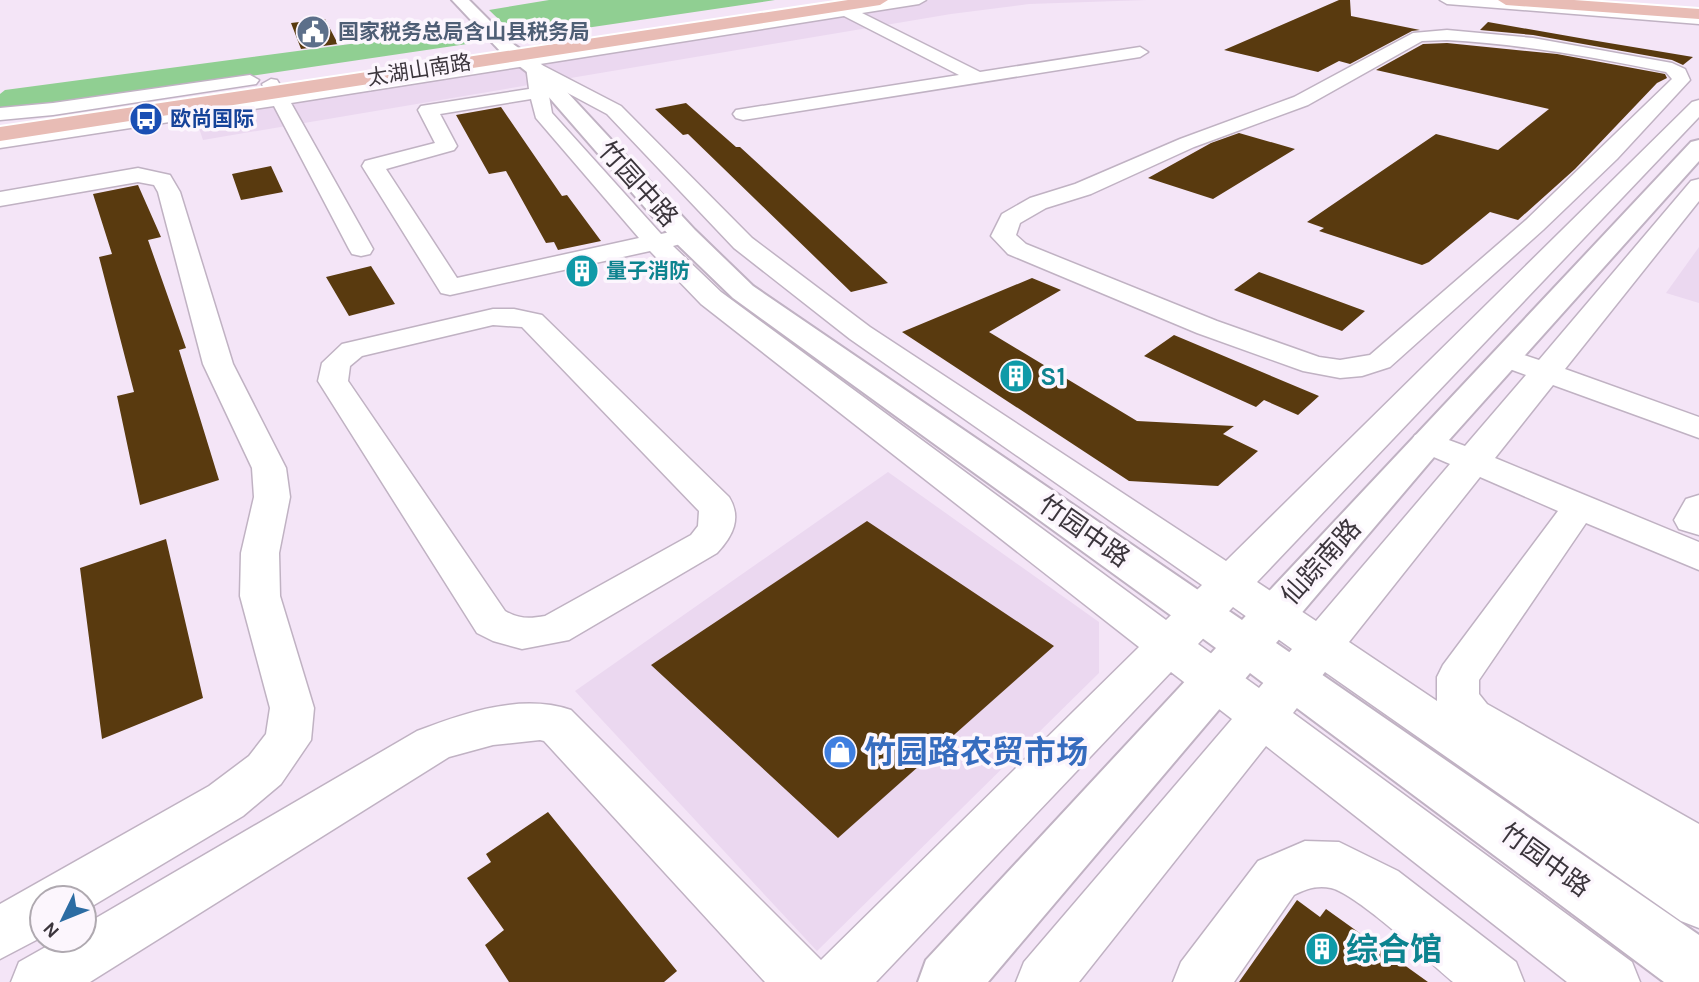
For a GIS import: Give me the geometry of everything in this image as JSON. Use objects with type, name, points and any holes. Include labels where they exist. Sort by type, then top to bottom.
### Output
[{"type":"main road","points":[[460,0],[523,61]]},
{"type":"main road","points":[[836,5],[880,0]]},
{"type":"main road","points":[[1506,0],[1699,14]]},
{"type":"main road","name":"太湖山南路","points":[[0,131],[276,91],[523,61]]},
{"type":"main road","name":"太湖山南路","points":[[0,131],[34,133],[276,91]]},
{"type":"main road","name":"仙踪南路","points":[[948,982],[1427,442],[1506,358],[1664,166]]},
{"type":"main road","name":"竹园中路","points":[[670,239],[1200,613],[1699,971]]},
{"type":"street","points":[[670,239],[450,288],[373,166],[447,146],[428,110],[523,61],[797,0]]},
{"type":"street","points":[[0,131],[53,109],[523,61],[836,5],[919,0]]},
{"type":"street","points":[[1447,0],[1699,19]]},
{"type":"street","points":[[1587,0],[1699,8]]},
{"type":"street","points":[[836,5],[975,76],[1159,39]]},
{"type":"street","points":[[838,982],[1229,584],[1664,166],[1681,79],[1679,73],[1672,68],[1505,38],[1419,36],[1301,101],[1187,143],[1083,189],[1038,203],[1010,219],[1003,236],[1017,249],[1207,327],[1314,365],[1340,369],[1362,367],[1380,361],[1482,276],[1592,171],[1664,166]]},
{"type":"street","points":[[743,114],[1140,52]]},
{"type":"street","points":[[523,61],[614,110],[743,243],[860,333],[1229,584],[1246,647],[1169,645],[711,298],[670,239],[543,114],[523,61]]},
{"type":"street","points":[[276,91],[361,249]]},
{"type":"street","points":[[1044,982],[1546,372],[1699,106]]},
{"type":"street","points":[[6,197],[23,167],[34,133]]},
{"type":"street","points":[[1592,171],[1664,166]]},
{"type":"street","points":[[6,197],[138,175],[162,180],[169,192],[218,363],[269,468],[272,497],[260,553],[260,596],[292,708],[288,740],[265,771],[226,801],[83,884]]},
{"type":"street","points":[[493,317],[514,317],[532,321],[716,505],[719,520],[714,533],[704,544],[555,629],[527,635],[508,633],[491,622],[333,381],[332,370],[339,359],[365,346],[493,317]]},
{"type":"street","points":[[1506,358],[1699,428]]},
{"type":"street","points":[[1427,442],[1699,557]]},
{"type":"street","points":[[1579,506],[1458,677],[1457,697],[1471,717],[1699,850]]},
{"type":"street","points":[[1699,507],[1692,520],[1699,523]]},
{"type":"street","points":[[1292,680],[1699,903]]},
{"type":"street","points":[[1292,680],[1612,982]]},
{"type":"street","points":[[39,982],[433,744],[458,733],[536,721],[555,723],[803,982]]},
{"type":"street","points":[[1201,982],[1276,878],[1305,864],[1339,864],[1380,888],[1496,982]]},
{"type":"street","points":[[0,933],[28,916]]},
{"type":"shaded area","points":[[930,0],[1147,0],[1029,4],[951,14],[203,140],[195,116]]},
{"type":"shaded area","points":[[1699,247],[1699,303],[1666,293]]},
{"type":"shaded area","points":[[888,472],[1099,622],[1099,673],[817,951],[575,691]]},
{"type":"green space","points":[[549,0],[775,0],[518,38],[489,10]]},
{"type":"green space","points":[[456,30],[467,44],[0,113],[0,94],[5,90]]},
{"type":"building","points":[[1339,0],[1350,0],[1351,16],[1420,30],[1412,31],[1350,64],[1339,61],[1318,72],[1224,50]]},
{"type":"building","name":"国家税务总局含山县税务局","points":[[325,19],[338,44],[301,49],[291,23]]},
{"type":"building","points":[[1488,22],[1693,57],[1683,65],[1672,60],[1533,35],[1480,30]]},
{"type":"building","points":[[1447,43],[1557,54],[1665,74],[1667,78],[1657,83],[1575,169],[1518,220],[1490,212],[1429,262],[1422,265],[1319,231],[1324,228],[1307,222],[1436,134],[1498,150],[1549,109],[1376,70],[1423,44]]},
{"type":"building","points":[[686,103],[736,147],[740,147],[888,283],[851,292],[688,134],[683,135],[655,109]]},
{"type":"building","points":[[501,107],[562,196],[567,195],[601,241],[558,250],[554,242],[546,243],[506,171],[489,174],[456,115]]},
{"type":"building","points":[[1239,133],[1295,149],[1213,199],[1148,178],[1211,143]]},
{"type":"building","points":[[271,166],[283,192],[241,200],[232,174]]},
{"type":"building","points":[[138,185],[161,237],[148,240],[186,348],[179,350],[219,480],[140,505],[117,396],[134,392],[99,257],[112,254],[93,194]]},
{"type":"building","points":[[371,266],[395,304],[349,316],[326,277]]},
{"type":"building","points":[[1259,272],[1365,311],[1342,331],[1234,290]]},
{"type":"building","name":"S1","points":[[1032,278],[1061,290],[989,332],[1137,421],[1234,426],[1223,434],[1258,451],[1218,486],[1129,481],[902,332]]},
{"type":"building","points":[[1174,335],[1319,396],[1298,415],[1264,400],[1256,407],[1144,356]]},
{"type":"building","name":"竹园路农贸市场","points":[[867,521],[1054,646],[838,838],[651,665]]},
{"type":"building","points":[[166,539],[203,698],[102,739],[80,568]]},
{"type":"building","points":[[548,812],[677,971],[664,982],[509,982],[485,945],[504,930],[467,878],[491,862],[486,854]]},
{"type":"building","name":"综合馆","points":[[1297,900],[1320,917],[1326,909],[1428,982],[1239,982]]},
{"type":"place","name":"国家税务总局含山县税务局","points":[[313,32]]},
{"type":"place","name":"欧尚国际","points":[[146,119]]},
{"type":"place","name":"量子消防","points":[[582,271]]},
{"type":"place","name":"S1","points":[[1016,376]]},
{"type":"place","name":"竹园路农贸市场","points":[[840,752]]},
{"type":"place","name":"综合馆","points":[[1322,949]]}]
